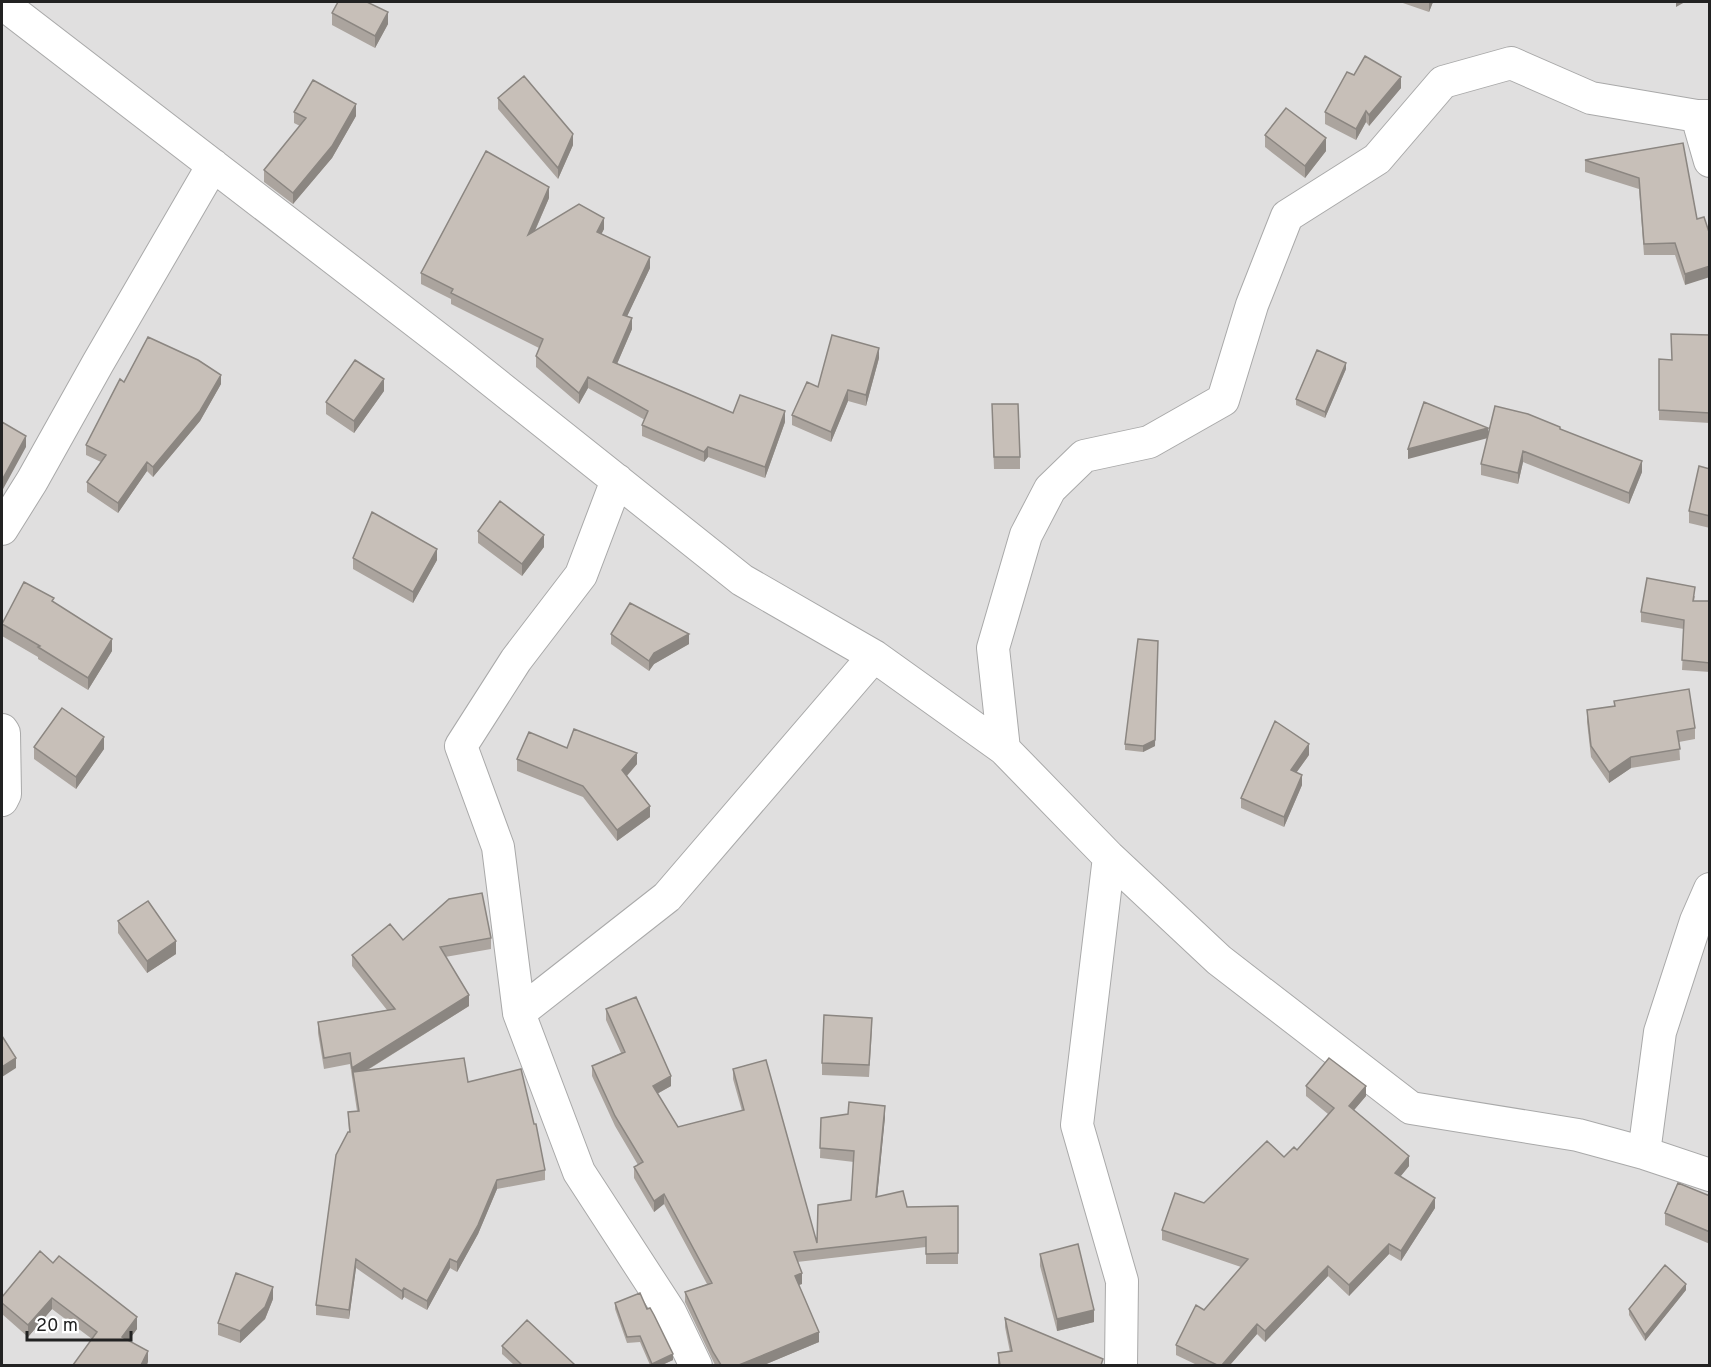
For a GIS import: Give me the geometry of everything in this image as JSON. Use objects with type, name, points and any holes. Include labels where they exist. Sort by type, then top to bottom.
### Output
[{"type":"street","points":[[2,3],[453,350],[742,580],[874,656],[1005,749],[1109,857],[1219,960],[1411,1108],[1578,1136],[1644,1153],[1710,1175]]},
{"type":"street","points":[[1005,749],[993,648],[1026,535],[1050,489],[1084,456],[1149,442],[1223,400],[1252,306],[1287,216],[1377,159],[1443,82],[1511,63],[1591,98],[1703,116],[1710,161]]},
{"type":"street","points":[[2,529],[33,481],[98,363],[213,165]]},
{"type":"street","points":[[617,480],[581,575],[516,660],[461,746],[498,847],[519,1013],[579,1172],[670,1312],[696,1365]]},
{"type":"street","points":[[519,1013],[667,897],[874,656]]},
{"type":"street","points":[[2,730],[4,733],[4,794],[2,800]]},
{"type":"street","points":[[1109,857],[1077,1125],[1122,1281],[1123,1356],[1121,1365]]},
{"type":"street","points":[[1644,1153],[1660,1032],[1696,921],[1710,889]]},
{"type":"shaded area","points":[[2,2],[1709,2],[1709,1365],[2,1365]]},
{"type":"building","points":[[338,2],[367,2],[388,12],[375,36],[332,13]]},
{"type":"building","points":[[1365,56],[1401,77],[1369,115],[1366,111],[1356,129],[1325,112],[1347,72],[1354,75]]},
{"type":"building","points":[[524,76],[573,134],[558,168],[498,98]]},
{"type":"building","points":[[313,80],[356,104],[332,146],[293,193],[264,170],[306,118],[294,112]]},
{"type":"building","points":[[1286,108],[1326,138],[1305,166],[1265,135]]},
{"type":"building","points":[[1683,143],[1697,219],[1704,217],[1710,235],[1710,266],[1685,274],[1675,243],[1644,244],[1639,178],[1585,160]]},
{"type":"building","points":[[486,151],[549,187],[528,235],[579,204],[604,218],[597,232],[650,257],[623,315],[632,318],[613,362],[733,413],[740,395],[785,411],[765,467],[708,447],[704,452],[642,425],[648,411],[588,377],[579,393],[536,356],[543,339],[451,293],[453,289],[421,273]]},
{"type":"building","points":[[1671,334],[1710,335],[1710,413],[1659,410],[1659,359],[1672,360]]},
{"type":"building","points":[[832,335],[879,348],[866,395],[848,390],[831,432],[792,415],[807,382],[818,387]]},
{"type":"building","points":[[148,337],[198,360],[221,375],[200,411],[153,467],[147,462],[118,503],[87,482],[106,455],[86,445],[120,379],[124,382]]},
{"type":"building","points":[[1317,350],[1346,363],[1325,412],[1296,399]]},
{"type":"building","points":[[355,360],[384,379],[354,421],[326,402]]},
{"type":"building","points":[[1424,402],[1488,428],[1408,449]]},
{"type":"building","points":[[992,404],[1018,404],[1020,457],[994,457]]},
{"type":"building","points":[[1495,406],[1528,414],[1642,461],[1629,493],[1523,451],[1518,473],[1481,464]]},
{"type":"building","points":[[2,422],[26,436],[2,480]]},
{"type":"building","points":[[1699,466],[1710,469],[1710,516],[1689,511]]},
{"type":"building","points":[[500,501],[544,535],[522,564],[478,531]]},
{"type":"building","points":[[372,512],[437,549],[413,592],[353,558]]},
{"type":"building","points":[[1647,578],[1695,587],[1693,601],[1710,601],[1710,663],[1682,660],[1684,620],[1641,612]]},
{"type":"building","points":[[24,582],[54,598],[52,601],[112,639],[88,678],[2,624]]},
{"type":"building","points":[[630,603],[689,634],[654,653],[649,661],[611,634]]},
{"type":"building","points":[[1138,639],[1158,641],[1155,740],[1143,746],[1125,744]]},
{"type":"building","points":[[1689,689],[1695,728],[1677,731],[1680,749],[1631,757],[1609,772],[1591,746],[1587,710],[1615,706],[1614,701]]},
{"type":"building","points":[[62,708],[104,737],[76,777],[34,747]]},
{"type":"building","points":[[1275,721],[1309,744],[1291,770],[1302,775],[1284,817],[1241,798]]},
{"type":"building","points":[[574,729],[637,753],[622,770],[650,806],[617,830],[583,786],[517,759],[529,732],[567,748]]},
{"type":"building","points":[[482,893],[491,938],[440,947],[469,995],[352,1068],[350,1053],[324,1058],[318,1022],[395,1009],[352,955],[390,924],[403,940],[449,899]]},
{"type":"building","points":[[148,901],[176,941],[147,961],[118,921]]},
{"type":"building","points":[[636,997],[671,1076],[653,1086],[678,1127],[744,1110],[733,1069],[766,1060],[817,1243],[818,1205],[851,1200],[854,1151],[820,1148],[821,1118],[848,1114],[849,1102],[885,1106],[876,1197],[903,1191],[907,1207],[958,1206],[958,1253],[926,1254],[926,1237],[794,1252],[802,1273],[795,1276],[819,1332],[739,1365],[721,1365],[685,1292],[712,1283],[664,1194],[654,1201],[634,1167],[643,1162],[615,1116],[592,1066],[625,1052],[606,1009]]},
{"type":"building","points":[[824,1015],[872,1018],[869,1065],[822,1063]]},
{"type":"building","points":[[2,1036],[16,1058],[2,1067]]},
{"type":"building","points":[[464,1058],[468,1082],[521,1069],[534,1124],[536,1124],[545,1170],[497,1180],[478,1225],[457,1262],[450,1259],[427,1301],[404,1288],[402,1291],[356,1259],[349,1310],[316,1305],[336,1155],[350,1132],[348,1112],[359,1111],[353,1072]]},
{"type":"building","points":[[1329,1058],[1366,1086],[1349,1106],[1409,1156],[1395,1173],[1435,1198],[1401,1251],[1389,1244],[1349,1285],[1328,1266],[1265,1331],[1257,1324],[1222,1365],[1217,1365],[1176,1345],[1196,1305],[1204,1310],[1248,1259],[1162,1230],[1175,1193],[1204,1203],[1267,1141],[1284,1157],[1294,1147],[1297,1150],[1334,1108],[1306,1086]]},
{"type":"building","points":[[1678,1183],[1710,1196],[1710,1232],[1665,1213]]},
{"type":"building","points":[[1078,1244],[1094,1310],[1057,1319],[1040,1254]]},
{"type":"building","points":[[40,1251],[53,1263],[59,1256],[137,1317],[122,1337],[148,1351],[141,1365],[73,1365],[97,1332],[52,1298],[28,1325],[2,1303],[2,1297]]},
{"type":"building","points":[[1665,1265],[1686,1284],[1645,1335],[1629,1309]]},
{"type":"building","points":[[236,1273],[273,1287],[265,1307],[240,1331],[218,1323]]},
{"type":"building","points":[[640,1293],[647,1309],[650,1308],[654,1315],[673,1354],[652,1364],[640,1336],[627,1337],[615,1303]]},
{"type":"building","points":[[1005,1318],[1103,1359],[1101,1365],[1000,1365],[998,1353],[1012,1351]]},
{"type":"building","points":[[527,1320],[575,1365],[522,1365],[502,1346]]}]
